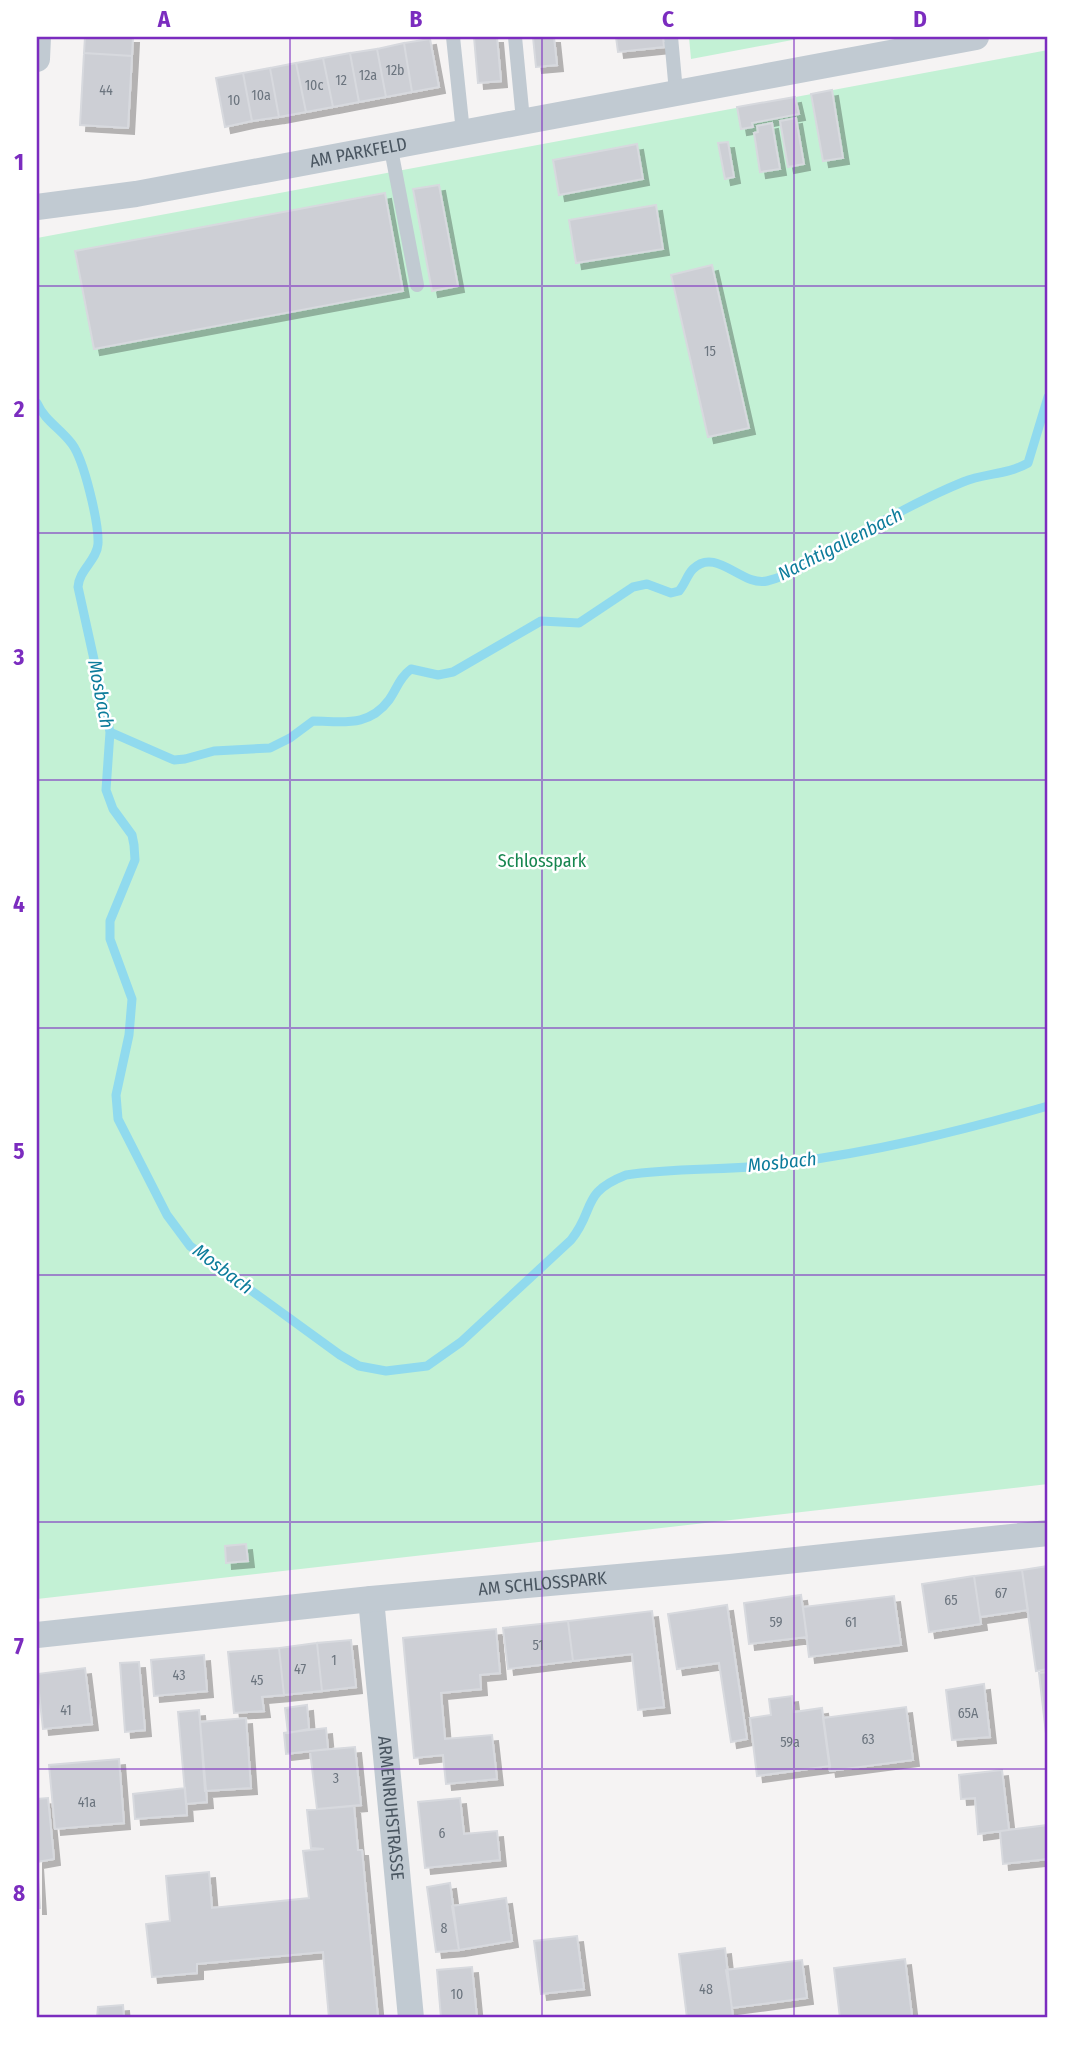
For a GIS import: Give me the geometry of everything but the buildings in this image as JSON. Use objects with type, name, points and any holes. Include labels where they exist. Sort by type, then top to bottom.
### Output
[{"type":"street","points":[[37,60],[38,37]]},
{"type":"street","name":"AM PARKFELD","points":[[37,207],[136,194],[390,144],[976,37]]},
{"type":"street","name":"AM SCHLOSSPARK","points":[[37,1635],[371,1599],[718,1569],[1048,1533]]},
{"type":"street","name":"ARMENRUHSTRASSE","points":[[371,1599],[411,2018]]},
{"type":"lane","points":[[453,37],[463,132]]},
{"type":"lane","points":[[515,37],[523,120]]},
{"type":"lane","points":[[671,37],[677,92]]},
{"type":"lane","points":[[390,144],[417,285]]},
{"type":"green space","points":[[689,37],[808,37],[691,59]]},
{"type":"green space","name":"Schlosspark","points":[[1048,50],[1048,1484],[37,1599],[37,238]]},
{"type":"waterway","name":"Nachtigallenbach","points":[[110,732],[174,760],[214,751],[270,748],[290,738],[313,721],[354,721],[372,715],[389,700],[411,669],[438,675],[453,672],[541,621],[579,623],[633,587],[647,584],[671,593],[679,591],[691,571],[702,563],[720,564],[758,581],[780,577],[806,566],[914,504],[971,479],[1012,470],[1028,463],[1048,397]]},
{"type":"waterway","name":"Mosbach","points":[[37,403],[44,415],[77,452],[93,507],[98,534],[97,550],[81,575],[78,587],[110,732],[106,790],[113,809],[132,835],[134,845],[135,860],[110,921],[110,939],[132,999],[129,1035],[116,1095],[118,1119],[167,1215],[190,1246],[340,1355],[359,1366],[386,1371],[427,1366],[461,1342],[571,1240],[595,1195],[611,1182],[626,1175],[762,1166],[850,1154],[1048,1106]]}]
